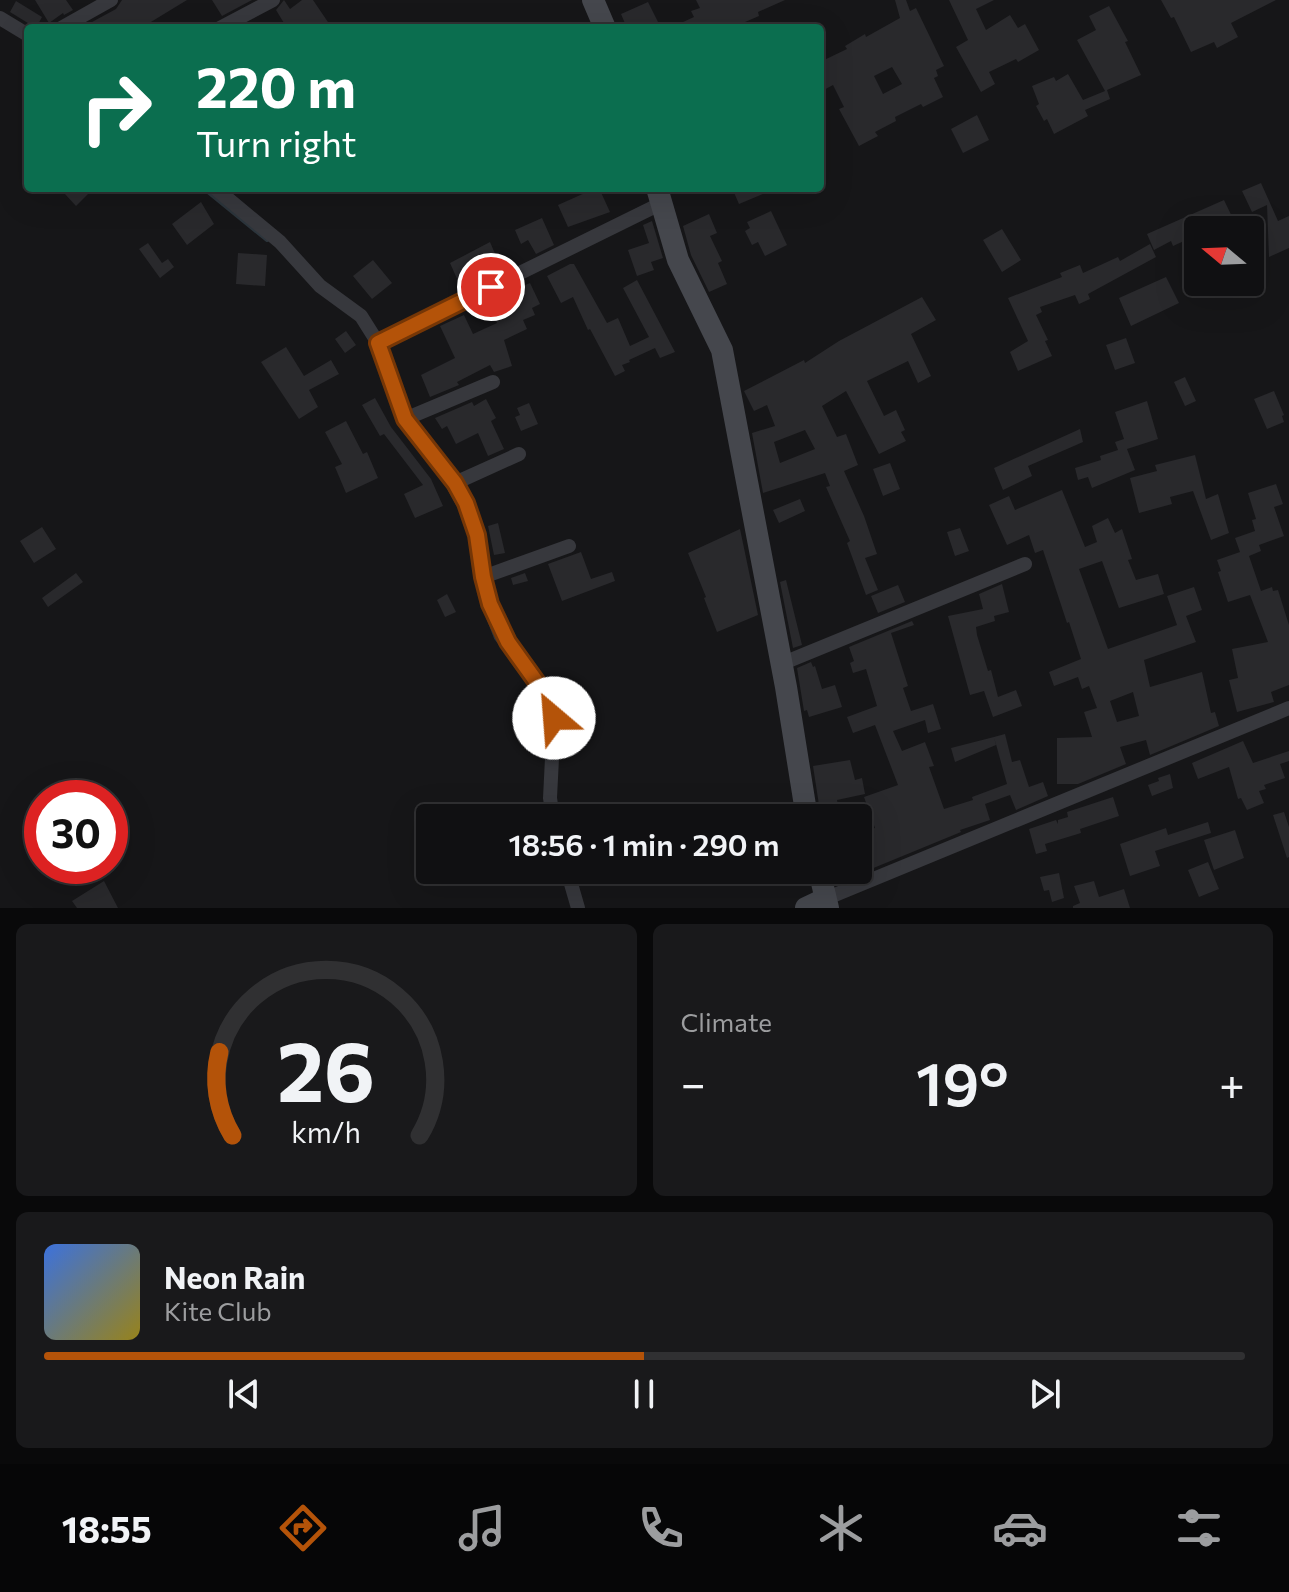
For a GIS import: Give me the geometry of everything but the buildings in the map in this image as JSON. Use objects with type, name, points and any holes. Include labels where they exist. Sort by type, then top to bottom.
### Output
[{"type":"street","points":[[68,24],[111,0]]},
{"type":"street","points":[[228,24],[273,0]]},
{"type":"street","points":[[593,0],[603,24]]},
{"type":"street","points":[[0,18],[24,33]]},
{"type":"street","points":[[220,192],[280,242],[320,286],[361,316],[378,343],[405,419],[455,483],[477,535],[490,604],[508,642],[551,702],[554,718],[551,804]]},
{"type":"street","points":[[378,343],[660,195],[678,260],[722,350],[805,804]]},
{"type":"street","points":[[405,419],[493,382]]},
{"type":"street","points":[[455,483],[519,454]]},
{"type":"street","points":[[483,577],[569,546]]},
{"type":"street","points":[[781,664],[1025,564]]},
{"type":"street","points":[[819,884],[820,905],[1289,708]]},
{"type":"street","points":[[571,884],[578,908]]},
{"type":"waterway","points":[[208,192],[267,240]]},
{"type":"waterway","points":[[444,479],[461,510]]},
{"type":"waterway","points":[[486,612],[503,647]]},
{"type":"route","points":[[491,287],[378,343],[405,419],[423,446],[455,483],[466,503],[477,535],[490,604],[508,642],[551,702],[554,718]]}]
